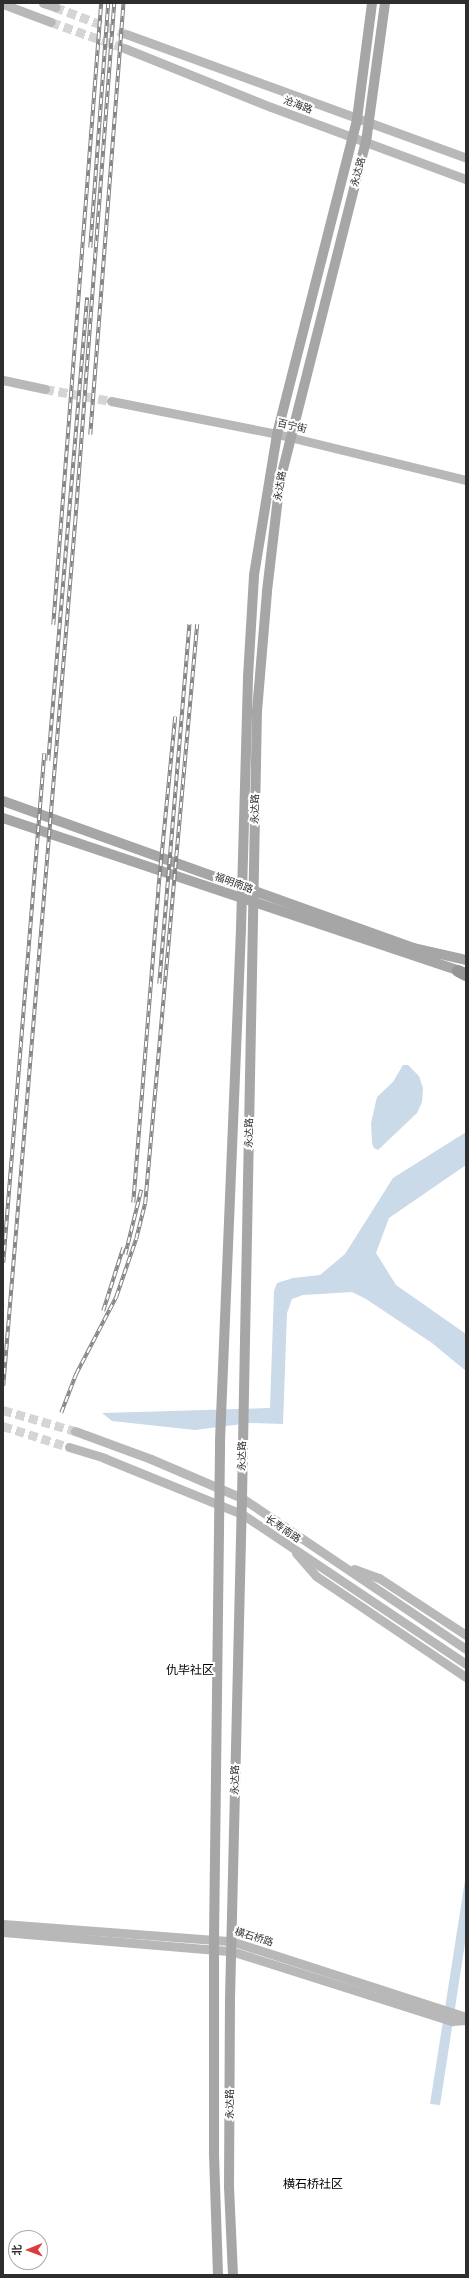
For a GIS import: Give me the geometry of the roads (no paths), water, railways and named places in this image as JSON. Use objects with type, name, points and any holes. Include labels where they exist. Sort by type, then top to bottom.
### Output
[{"type":"main road","points":[[43,3],[55,7]]},
{"type":"main road","name":"永达路","points":[[218,2275],[214,2167],[214,1945],[220,1441],[222,1362],[236,1074],[248,685],[254,582],[265,499],[277,434],[357,119],[372,3]]},
{"type":"main road","name":"永达路","points":[[233,2275],[229,2187],[231,1946],[242,1514],[258,711],[267,591],[280,481],[366,142],[370,123],[385,3]]},
{"type":"main road","points":[[3,4],[51,22]]},
{"type":"main road","name":"沧海路","points":[[126,34],[466,158]]},
{"type":"main road","name":"沧海路","points":[[124,48],[271,107],[466,179]]},
{"type":"main road","points":[[3,380],[45,388]]},
{"type":"main road","name":"百宁街","points":[[111,401],[277,434],[466,480]]},
{"type":"main road","name":"福明南路","points":[[3,801],[414,948],[466,960]]},
{"type":"main road","name":"福明南路","points":[[3,818],[463,973]]},
{"type":"main road","name":"长寿南路","points":[[75,1431],[151,1458],[242,1498],[466,1649]]},
{"type":"main road","name":"长寿南路","points":[[69,1447],[104,1458],[242,1514],[466,1664]]},
{"type":"main road","points":[[293,1548],[305,1566],[316,1576],[466,1677]]},
{"type":"main road","points":[[340,1564],[379,1578],[466,1635]]},
{"type":"main road","name":"横石桥路","points":[[3,1924],[214,1945]]},
{"type":"main road","name":"横石桥路","points":[[3,1932],[231,1946],[452,2021],[466,2019]]},
{"type":"water","points":[[403,1065],[408,1065],[419,1076],[423,1088],[422,1102],[417,1113],[378,1150],[374,1148],[372,1143],[371,1123],[377,1097],[393,1082]]},
{"type":"water","points":[[466,1132],[466,1165],[389,1218],[376,1253],[396,1285],[466,1334],[466,1371],[432,1343],[366,1299],[352,1292],[303,1295],[292,1299],[287,1313],[283,1424],[250,1423],[195,1430],[112,1421],[102,1413],[270,1408],[274,1291],[277,1283],[293,1278],[320,1275],[345,1254],[393,1178]]},
{"type":"water","points":[[466,1874],[466,1937],[440,2105],[430,2104]]},
{"type":"tunnel","points":[[55,7],[126,34]]},
{"type":"tunnel","points":[[51,22],[124,48]]},
{"type":"tunnel","points":[[45,389],[111,401]]},
{"type":"tunnel","points":[[3,1410],[75,1431]]},
{"type":"tunnel","points":[[3,1426],[69,1447]]},
{"type":"railway","points":[[53,625],[101,3]]},
{"type":"railway","points":[[90,248],[108,3]]},
{"type":"railway","points":[[3,1386],[75,522],[114,3]]},
{"type":"railway","points":[[90,435],[123,3]]},
{"type":"railway","points":[[48,761],[87,298]]},
{"type":"railway","points":[[159,984],[189,624]]},
{"type":"railway","points":[[61,1413],[76,1374],[116,1297],[136,1239],[145,1203],[197,624]]},
{"type":"railway","points":[[133,1203],[158,890],[175,717]]},
{"type":"railway","points":[[3,1263],[44,754]]},
{"type":"railway","points":[[125,1255],[141,1190]]},
{"type":"railway","points":[[103,1311],[123,1248]]},
{"type":"district","name":"仇毕社区","points":[[190,1671]]},
{"type":"district","name":"横石桥社区","points":[[313,2185]]}]
